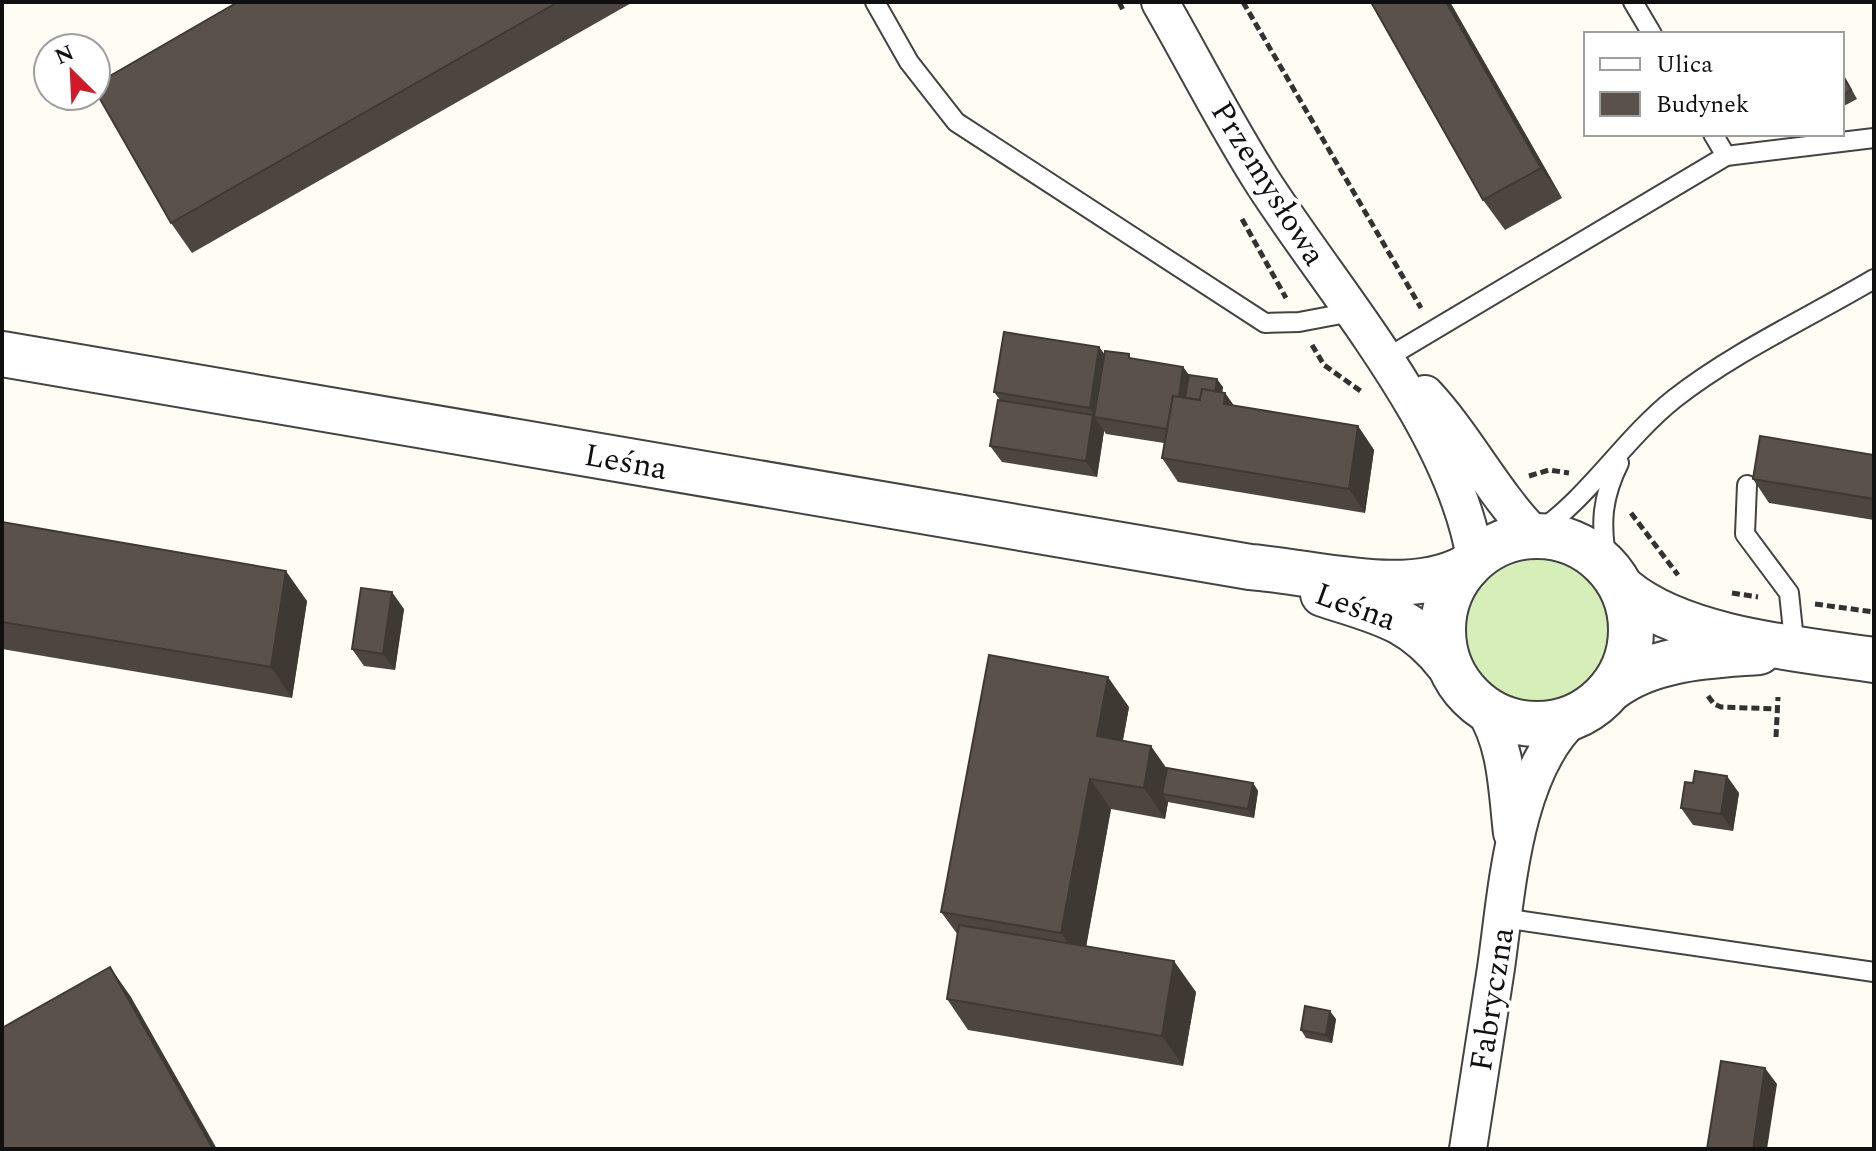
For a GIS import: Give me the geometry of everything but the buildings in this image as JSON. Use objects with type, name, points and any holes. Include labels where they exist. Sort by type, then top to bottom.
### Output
[{"type":"street","name":"Przemysłowa","points":[[1160,2],[1262,180],[1385,359],[1450,475],[1468,522],[1471,562]]},
{"type":"street","name":"Leśna","points":[[2,354],[1250,567],[1390,583],[1427,581],[1471,562]]},
{"type":"street","name":"Przemysłowa","points":[[1385,359],[1437,408],[1496,491],[1534,535]]},
{"type":"street","points":[[1795,650],[1669,663],[1628,676],[1601,700],[1574,717],[1551,724],[1527,724],[1504,719],[1483,708],[1457,681],[1449,665],[1442,624],[1454,583],[1471,562],[1503,542],[1534,535],[1561,538],[1587,549],[1645,608],[1665,617],[1795,650],[1874,660]]},
{"type":"street","name":"Leśna","points":[[1250,567],[1407,624],[1432,643],[1449,665]]},
{"type":"street","points":[[1612,688],[1625,665],[1632,640],[1631,615],[1616,578]]},
{"type":"street","name":"Fabryczna","points":[[1483,708],[1497,735],[1503,758],[1514,849]]},
{"type":"street","name":"Fabryczna","points":[[1468,1149],[1514,849],[1552,741],[1574,717]]},
{"type":"lane","points":[[875,2],[909,62],[956,122],[1265,323],[1299,322],[1352,312]]},
{"type":"lane","points":[[1633,2],[1651,32]]},
{"type":"lane","points":[[1714,136],[1726,156]]},
{"type":"lane","points":[[1385,359],[1432,328],[1726,156],[1874,138]]},
{"type":"lane","points":[[1534,535],[1573,504],[1648,422],[1702,379],[1874,279]]},
{"type":"lane","points":[[1616,578],[1602,540],[1602,508],[1611,480],[1628,446]]},
{"type":"lane","points":[[1747,485],[1745,534],[1789,593],[1795,650]]},
{"type":"lane","points":[[1503,918],[1874,972]]},
{"type":"path","points":[[1243,2],[1432,328]]},
{"type":"path","points":[[1524,478],[1560,470],[1581,479]]},
{"type":"path","points":[[1624,507],[1644,526],[1683,581]]},
{"type":"path","points":[[1706,689],[1714,704],[1721,707],[1778,709]]},
{"type":"path","points":[[1776,737],[1778,697]]},
{"type":"green space","points":[[1538,560],[1566,566],[1589,582],[1605,605],[1611,633],[1605,661],[1589,684],[1566,700],[1538,706],[1510,700],[1487,684],[1471,661],[1465,633],[1471,605],[1487,582],[1510,566]]}]
